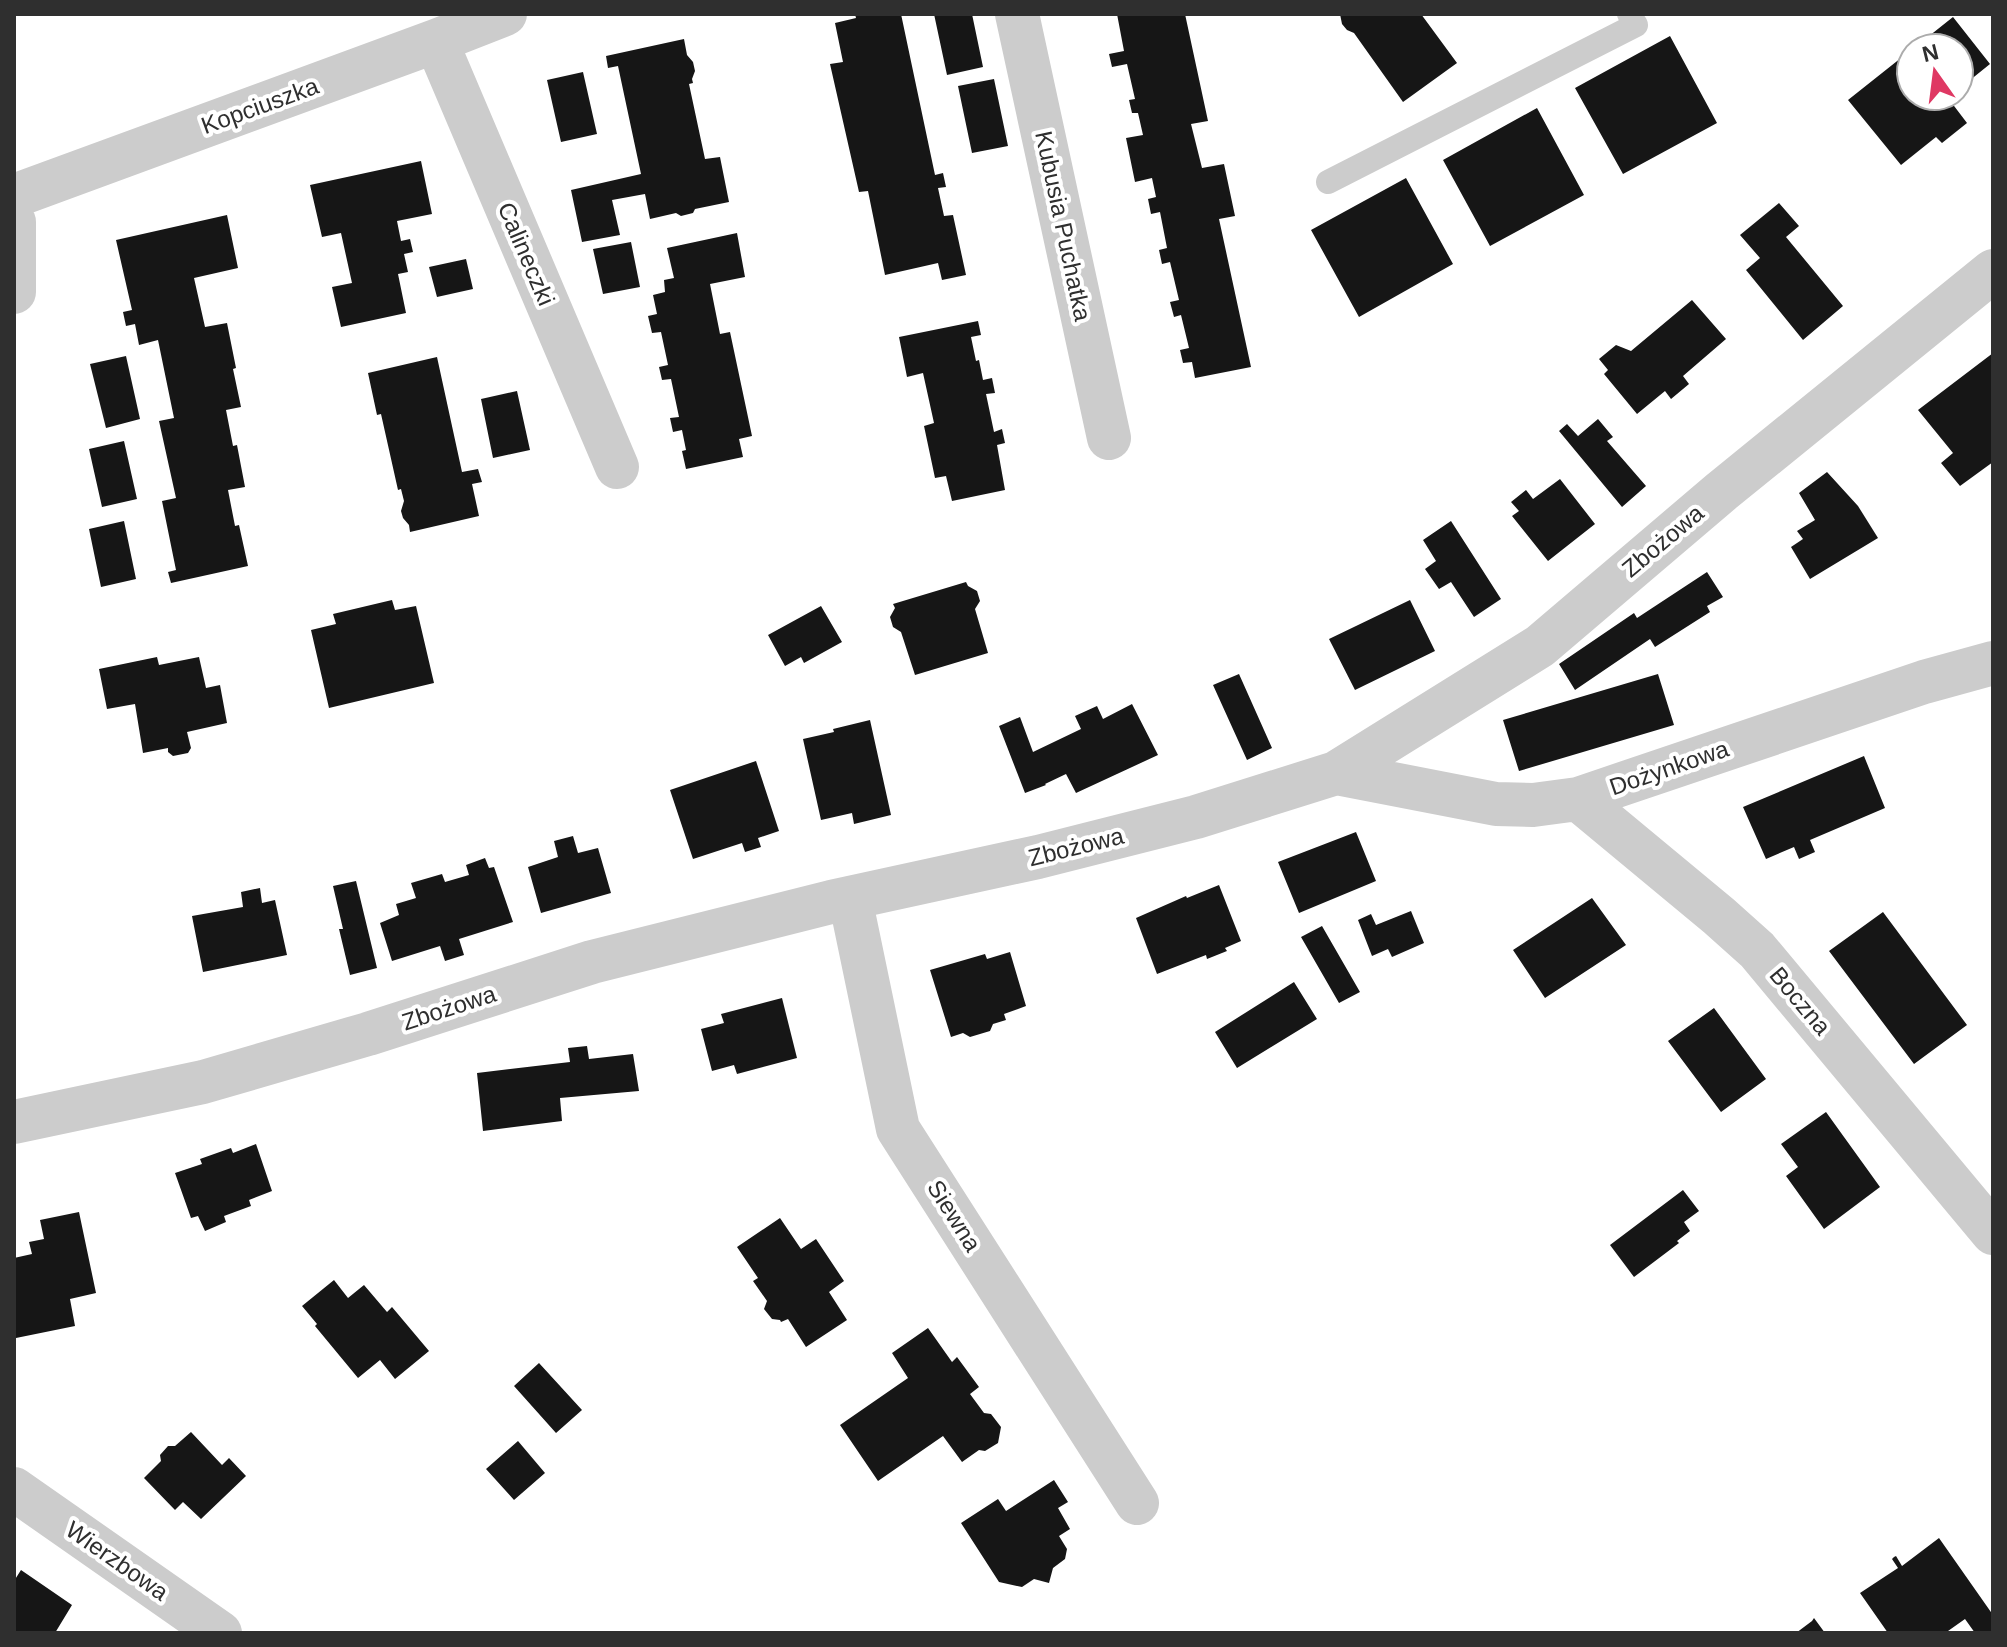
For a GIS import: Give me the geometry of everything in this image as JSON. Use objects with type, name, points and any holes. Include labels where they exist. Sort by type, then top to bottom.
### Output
[{"type":"street","name":"Kopciuszka","points":[[14,196],[505,14]]},
{"type":"street","name":"Kubusia Puchatka","points":[[1017,14],[1109,438]]},
{"type":"street","name":"Calineczki","points":[[436,41],[617,467]]},
{"type":"street","points":[[14,222],[14,292]]},
{"type":"street","name":"Zbożowa","points":[[14,1122],[203,1082],[368,1034],[592,962],[850,898],[1038,857],[1182,820],[1336,773],[1540,646],[1722,491],[1993,271]]},
{"type":"street","name":"Dożynkowa","points":[[1336,773],[1496,804],[1533,805],[1578,799],[1924,682],[1993,663]]},
{"type":"street","name":"Boczna","points":[[1578,799],[1757,950],[1993,1233]]},
{"type":"street","name":"Siewna","points":[[850,898],[898,1129],[1137,1503]]},
{"type":"street","name":"Wierzbowa","points":[[14,1489],[220,1633]]},
{"type":"lane","points":[[1328,182],[1636,25],[1629,14]]},
{"type":"building","points":[[855,14],[901,14],[935,175],[943,173],[946,187],[938,188],[944,216],[953,215],[966,275],[942,280],[938,263],[885,275],[868,191],[859,192],[830,64],[843,62],[835,23],[856,18]]},
{"type":"building","points":[[934,14],[972,14],[983,67],[947,75]]},
{"type":"building","points":[[1117,14],[1185,14],[1208,121],[1191,124],[1202,168],[1224,164],[1235,216],[1219,219],[1251,367],[1195,378],[1192,362],[1183,363],[1180,350],[1189,348],[1181,315],[1174,317],[1170,302],[1179,300],[1170,262],[1162,264],[1159,250],[1167,248],[1160,212],[1151,214],[1148,199],[1156,197],[1152,178],[1135,182],[1126,138],[1143,135],[1138,113],[1132,113],[1129,100],[1135,99],[1127,64],[1112,67],[1109,54],[1124,51]]},
{"type":"building","points":[[1340,14],[1421,14],[1457,63],[1403,102],[1354,33],[1342,24]]},
{"type":"building","points":[[1953,17],[1965,32],[1934,32]]},
{"type":"building","points":[[1670,36],[1717,123],[1623,174],[1575,88]]},
{"type":"building","points":[[684,39],[695,71],[693,83],[689,84],[705,159],[720,157],[729,202],[695,209],[693,213],[681,216],[676,213],[650,219],[645,194],[612,200],[620,235],[582,242],[571,190],[641,174],[618,66],[608,68],[606,56]]},
{"type":"building","points":[[1975,45],[1990,64],[1975,76]]},
{"type":"building","points":[[1895,63],[1895,112],[1959,112],[1967,123],[1942,143],[1936,137],[1901,165],[1848,100]]},
{"type":"building","points":[[583,72],[597,134],[561,142],[547,80]]},
{"type":"building","points":[[994,79],[1008,146],[972,153],[958,86]]},
{"type":"building","points":[[1537,108],[1584,195],[1490,246],[1443,160]]},
{"type":"building","points":[[421,161],[432,214],[397,221],[401,241],[410,239],[413,252],[404,254],[408,272],[398,274],[406,313],[341,327],[332,287],[352,283],[341,233],[322,237],[310,185]]},
{"type":"building","points":[[1406,178],[1453,264],[1359,317],[1311,230]]},
{"type":"building","points":[[1779,203],[1799,226],[1786,237],[1843,306],[1803,340],[1746,270],[1760,258],[1740,235]]},
{"type":"building","points":[[227,215],[238,268],[194,278],[205,327],[227,323],[236,368],[233,369],[241,407],[226,410],[245,487],[228,490],[248,566],[171,583],[168,572],[176,570],[162,501],[176,498],[159,421],[174,418],[158,340],[139,345],[135,324],[126,326],[123,312],[132,310],[116,240]]},
{"type":"building","points":[[737,233],[745,277],[710,284],[720,334],[730,332],[752,436],[739,439],[743,457],[686,469],[682,430],[673,432],[670,418],[679,417],[671,379],[662,380],[659,367],[668,365],[661,332],[652,333],[648,316],[657,314],[653,295],[665,292],[664,280],[674,278],[667,248]]},
{"type":"building","points":[[631,242],[640,287],[603,294],[593,249]]},
{"type":"building","points":[[466,259],[473,289],[437,297],[429,267]]},
{"type":"building","points":[[1692,300],[1726,339],[1683,376],[1689,384],[1671,399],[1665,391],[1637,414],[1604,374],[1608,370],[1599,359],[1616,345],[1631,351]]},
{"type":"building","points":[[978,321],[981,335],[971,337],[983,380],[992,378],[995,393],[986,394],[994,432],[1002,429],[1005,443],[997,445],[1005,490],[952,501],[946,476],[935,478],[924,426],[934,423],[923,373],[907,377],[899,337]]},
{"type":"building","points":[[1993,353],[1993,462],[1960,486],[1941,463],[1953,453],[1918,410]]},
{"type":"building","points":[[126,356],[140,419],[106,428],[90,364]]},
{"type":"building","points":[[437,357],[462,472],[478,469],[482,482],[472,484],[479,516],[410,532],[401,511],[404,501],[401,489],[398,490],[381,414],[377,415],[368,373]]},
{"type":"building","points":[[517,391],[530,450],[493,458],[481,399]]},
{"type":"building","points":[[1598,419],[1613,437],[1607,441],[1646,486],[1622,507],[1559,431],[1567,424],[1578,436]]},
{"type":"building","points":[[124,441],[137,499],[102,507],[89,449]]},
{"type":"building","points":[[1827,472],[1858,506],[1878,538],[1810,579],[1791,547],[1803,539],[1797,531],[1815,520],[1799,493]]},
{"type":"building","points":[[1560,479],[1595,524],[1548,561],[1512,516],[1519,511],[1511,502],[1526,490],[1533,499]]},
{"type":"building","points":[[124,521],[136,579],[101,587],[89,529]]},
{"type":"building","points":[[1451,521],[1501,599],[1474,617],[1451,582],[1439,589],[1425,569],[1436,561],[1423,540]]},
{"type":"building","points":[[1707,572],[1723,597],[1707,606],[1710,612],[1655,647],[1650,639],[1575,690],[1559,664],[1634,613],[1637,618]]},
{"type":"building","points":[[966,582],[977,591],[980,601],[975,609],[988,653],[915,675],[901,632],[893,627],[890,617],[895,608],[893,604]]},
{"type":"building","points":[[392,600],[395,610],[416,606],[434,683],[329,708],[311,630],[336,624],[333,614]]},
{"type":"building","points":[[1410,600],[1435,651],[1355,690],[1329,639]]},
{"type":"building","points":[[821,606],[842,642],[804,663],[801,657],[785,666],[768,635]]},
{"type":"building","points":[[157,657],[159,665],[199,657],[206,688],[220,685],[227,723],[187,732],[191,748],[188,753],[173,756],[168,748],[143,753],[135,704],[107,709],[99,669]]},
{"type":"building","points":[[1239,674],[1272,748],[1247,760],[1213,685]]},
{"type":"building","points":[[1658,674],[1674,725],[1519,771],[1503,720]]},
{"type":"building","points":[[1132,704],[1158,755],[1076,793],[1066,774],[1025,793],[999,726],[1020,717],[1033,752],[1081,729],[1075,716],[1097,706],[1103,719]]},
{"type":"building","points":[[870,720],[891,815],[854,824],[852,813],[821,820],[803,739]]},
{"type":"building","points":[[1864,756],[1885,808],[1810,840],[1815,852],[1799,859],[1794,847],[1766,859],[1743,807]]},
{"type":"building","points":[[756,761],[779,831],[758,838],[761,847],[745,852],[742,843],[693,859],[670,790]]},
{"type":"building","points":[[1356,832],[1376,881],[1299,913],[1278,862]]},
{"type":"building","points":[[573,836],[578,853],[598,848],[611,893],[541,913],[528,867],[558,857],[554,841]]},
{"type":"building","points":[[485,858],[489,868],[494,867],[513,922],[459,939],[464,955],[445,961],[440,946],[392,961],[380,923],[399,915],[396,904],[416,898],[411,883],[442,874],[445,882],[469,875],[466,865]]},
{"type":"building","points":[[356,881],[377,968],[350,975],[333,886]]},
{"type":"building","points":[[1219,885],[1241,941],[1207,959],[1206,955],[1157,974],[1136,918]]},
{"type":"building","points":[[260,888],[262,903],[275,900],[287,955],[203,972],[192,916],[243,907],[241,892]]},
{"type":"building","points":[[1592,898],[1626,945],[1545,998],[1513,950]]},
{"type":"building","points":[[1411,911],[1424,943],[1392,957],[1388,949],[1372,956],[1358,920],[1371,914],[1376,925]]},
{"type":"building","points":[[1883,912],[1967,1025],[1914,1064],[1829,951]]},
{"type":"building","points":[[1322,926],[1360,992],[1339,1003],[1301,937]]},
{"type":"building","points":[[1010,952],[1026,1006],[1004,1014],[1006,1020],[993,1024],[990,1031],[970,1037],[963,1033],[951,1037],[930,970],[985,954],[987,959]]},
{"type":"building","points":[[1294,982],[1317,1019],[1237,1068],[1215,1032]]},
{"type":"building","points":[[782,998],[797,1058],[737,1074],[734,1065],[712,1071],[701,1029],[724,1023],[721,1014]]},
{"type":"building","points":[[1714,1008],[1766,1079],[1721,1112],[1668,1041]]},
{"type":"building","points":[[587,1046],[589,1059],[633,1054],[639,1091],[560,1098],[562,1121],[483,1131],[477,1073],[570,1062],[568,1048]]},
{"type":"building","points":[[1826,1112],[1880,1187],[1824,1229],[1786,1176],[1798,1167],[1781,1144]]},
{"type":"building","points":[[256,1144],[272,1191],[249,1200],[251,1206],[224,1216],[226,1222],[205,1231],[198,1216],[191,1218],[175,1173],[202,1164],[200,1159],[231,1148],[233,1153]]},
{"type":"building","points":[[1683,1190],[1699,1211],[1684,1222],[1690,1231],[1634,1277],[1610,1245]]},
{"type":"building","points":[[79,1212],[96,1293],[70,1299],[75,1326],[16,1338],[14,1258],[32,1254],[29,1242],[44,1239],[40,1220]]},
{"type":"building","points":[[780,1218],[801,1249],[816,1239],[844,1281],[829,1292],[847,1320],[806,1347],[788,1319],[781,1322],[772,1319],[764,1309],[767,1301],[753,1281],[758,1278],[737,1247]]},
{"type":"building","points":[[334,1280],[348,1298],[364,1285],[387,1312],[392,1307],[429,1351],[395,1379],[380,1360],[358,1378],[302,1306]]},
{"type":"building","points":[[928,1328],[952,1362],[957,1357],[979,1387],[970,1394],[984,1413],[991,1414],[1001,1427],[998,1443],[985,1451],[979,1450],[962,1462],[943,1436],[878,1481],[840,1425],[908,1378],[892,1353]]},
{"type":"building","points":[[539,1363],[582,1410],[556,1433],[514,1386]]},
{"type":"building","points":[[191,1432],[222,1465],[229,1458],[246,1476],[201,1519],[183,1502],[175,1510],[144,1478],[161,1461],[160,1455],[168,1446],[175,1446]]},
{"type":"building","points":[[518,1441],[545,1473],[514,1500],[486,1469]]},
{"type":"building","points":[[1054,1480],[1068,1502],[1058,1508],[1070,1529],[1059,1536],[1067,1549],[1065,1559],[1053,1568],[1049,1583],[1034,1579],[1022,1587],[999,1582],[961,1523],[998,1499],[1006,1511]]},
{"type":"building","points":[[1939,1538],[1993,1615],[1993,1633],[1975,1633],[1965,1619],[1949,1633],[1888,1633],[1860,1593],[1898,1568],[1892,1559],[1894,1557],[1902,1566]]},
{"type":"building","points":[[21,1570],[72,1605],[55,1633],[14,1633],[14,1581]]},
{"type":"building","points":[[1814,1618],[1825,1633],[1796,1633],[1812,1621]]}]
